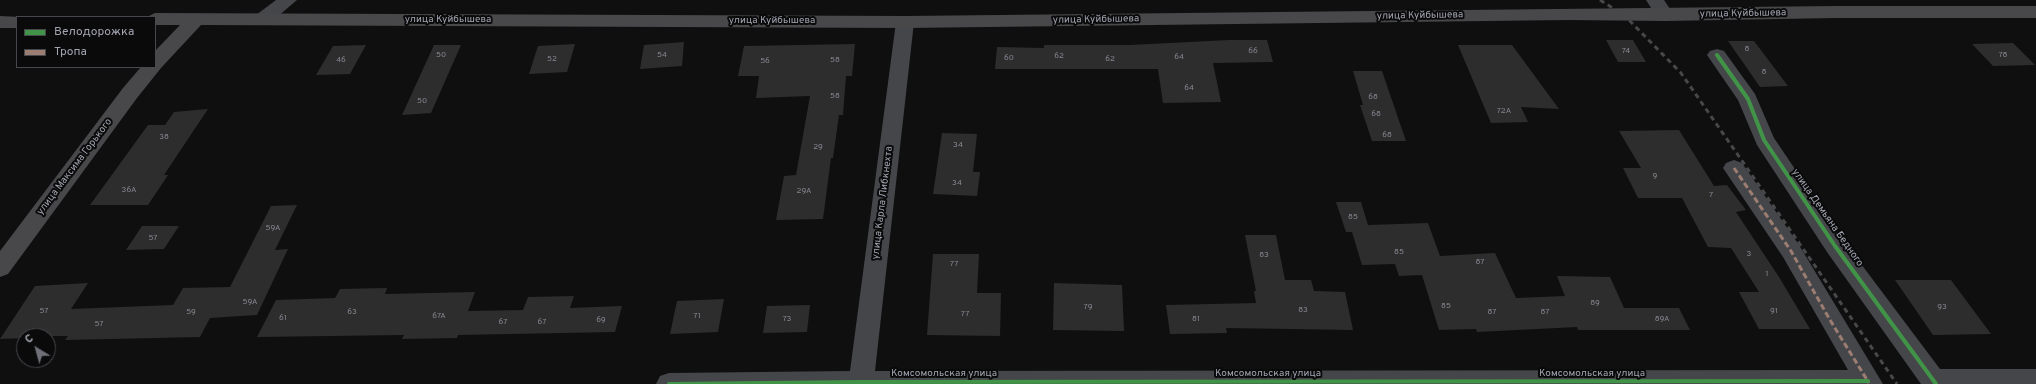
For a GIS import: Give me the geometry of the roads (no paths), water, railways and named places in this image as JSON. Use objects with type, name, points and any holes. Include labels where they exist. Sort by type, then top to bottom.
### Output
[{"type":"main road","name":"улица Куйбышева","points":[[156,20],[263,19],[905,22],[1568,14],[1660,8],[1836,12],[2036,12]]},
{"type":"main road","points":[[156,63],[196,19]]},
{"type":"main road","points":[[0,22],[16,22]]},
{"type":"main road","name":"улица Максима Горького","points":[[0,268],[130,93],[151,68]]},
{"type":"street","points":[[263,19],[288,0]]},
{"type":"street","name":"улица Карла Либкнехта","points":[[861,383],[905,22]]},
{"type":"street","name":"улица Демьяна Бедного","points":[[1717,55],[1748,99],[1764,140],[1835,246],[1934,382]]},
{"type":"street","points":[[1734,168],[1791,251],[1830,320],[1869,383]]},
{"type":"street","points":[[1934,382],[2036,380]]},
{"type":"street","name":"Комсомольская улица","points":[[668,384],[1869,383]]},
{"type":"railway","points":[[1600,0],[1624,15],[1681,73],[1897,384]]}]
